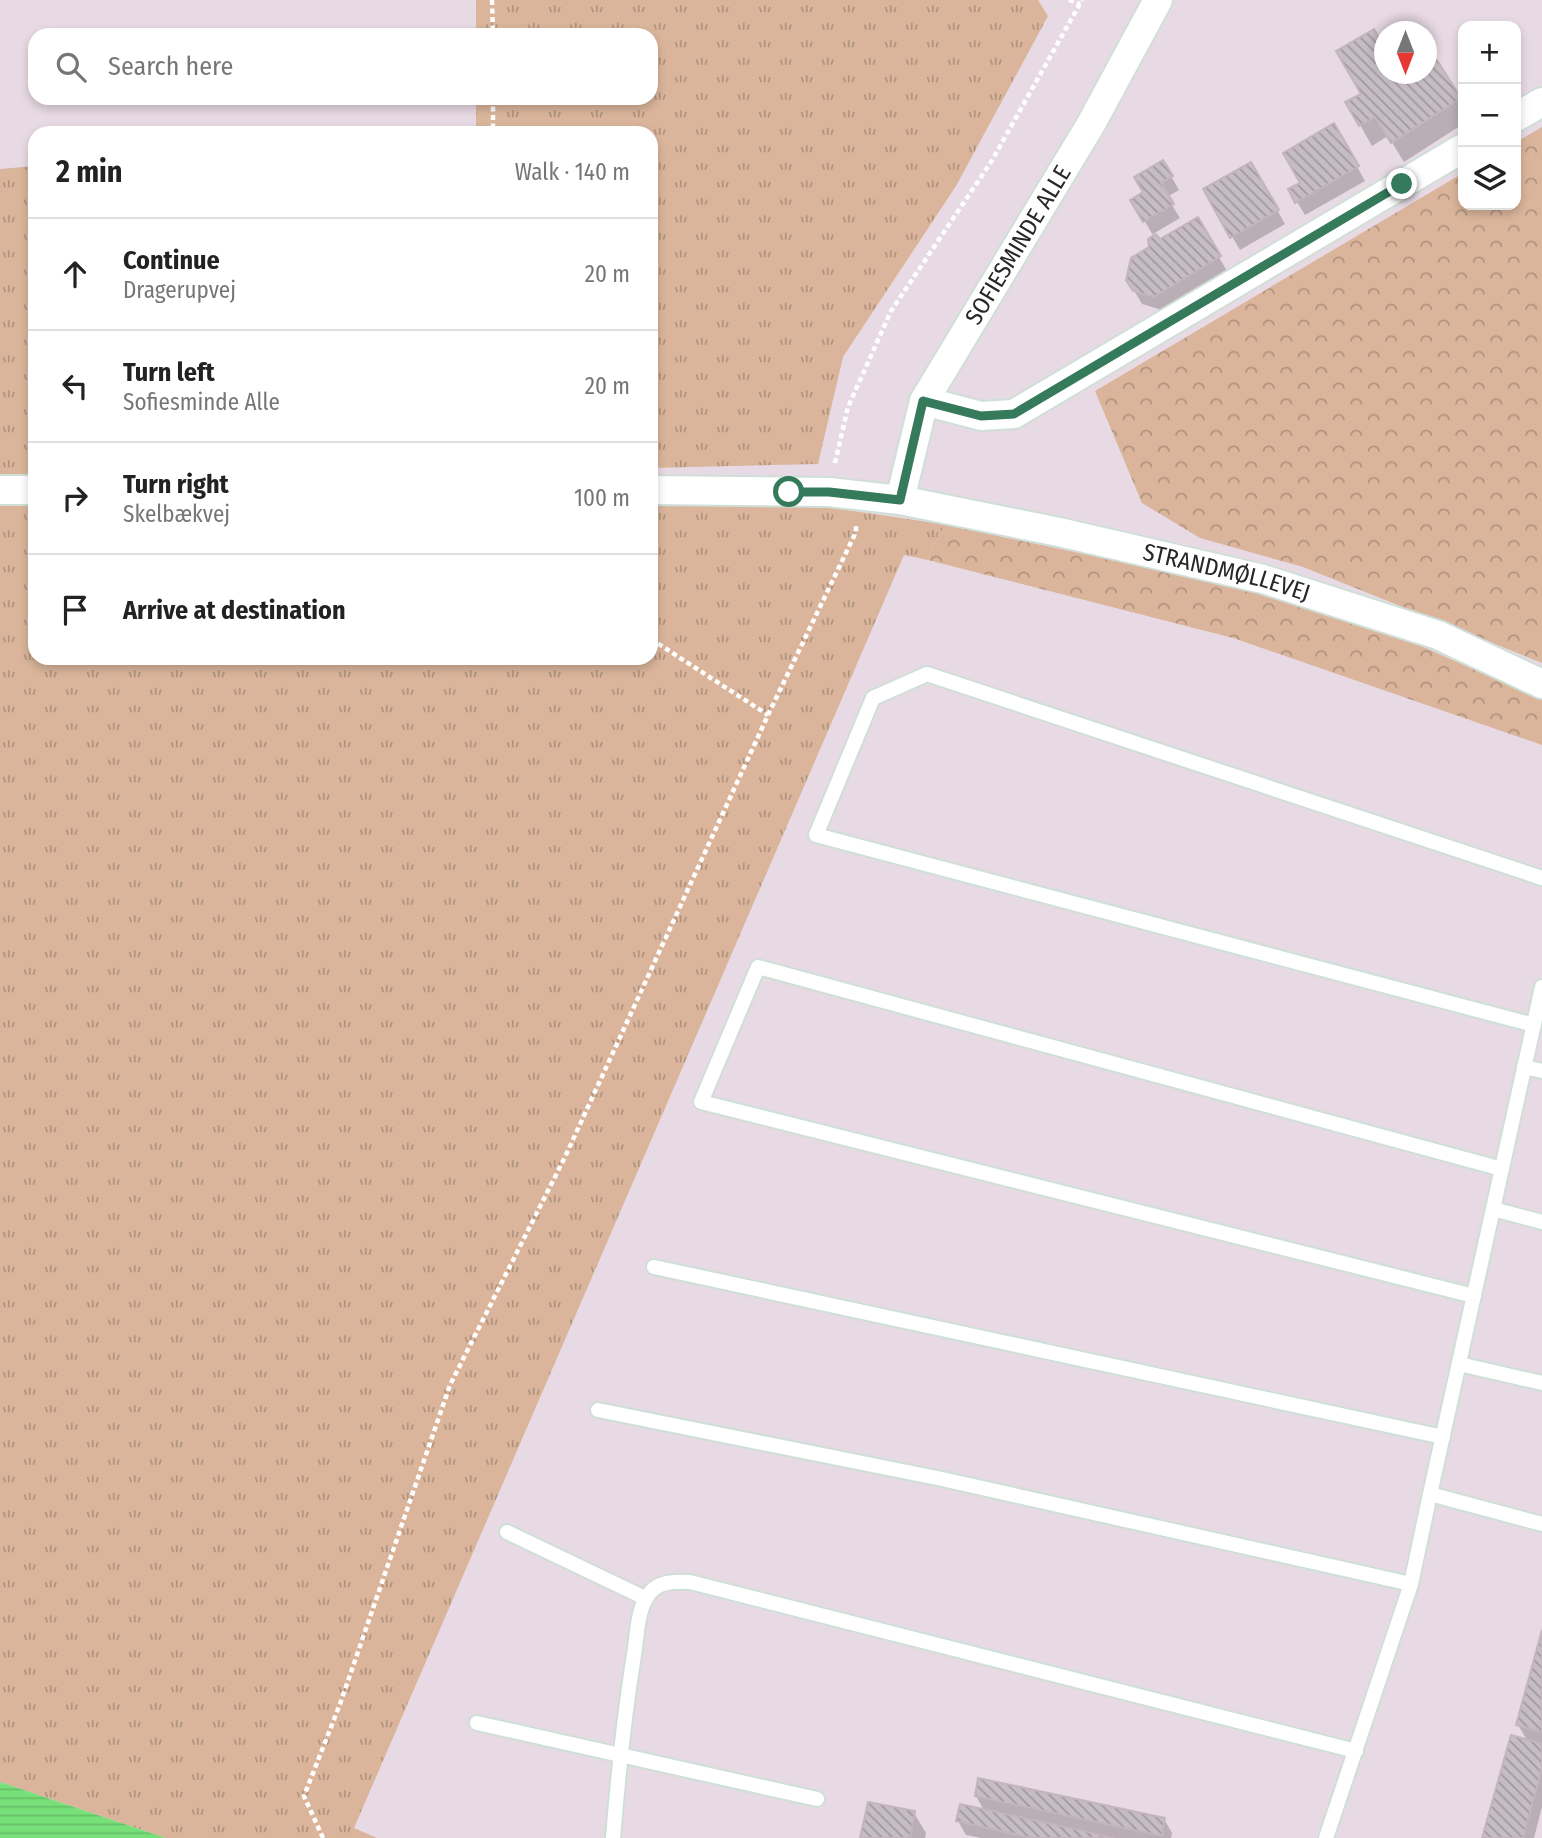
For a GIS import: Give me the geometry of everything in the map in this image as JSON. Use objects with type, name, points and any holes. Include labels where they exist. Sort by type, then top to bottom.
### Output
[{"type":"street","name":"SOFIESMINDE ALLE","points":[[900,500],[923,401],[1091,124],[1158,0]]},
{"type":"street","points":[[1521,114],[1542,102]]},
{"type":"street","points":[[923,401],[981,416],[1014,414],[1458,151]]},
{"type":"street","points":[[0,490],[28,490]]},
{"type":"street","name":"STRANDMØLLEVEJ","points":[[658,490],[829,492],[900,500],[1059,532],[1263,579],[1438,635],[1542,684]]},
{"type":"lane","points":[[1534,1026],[816,835],[873,698],[927,674],[1542,878]]},
{"type":"lane","points":[[1474,1296],[701,1102],[758,967],[1502,1169]]},
{"type":"lane","points":[[1326,1838],[1411,1584],[1542,988]]},
{"type":"lane","points":[[1524,1067],[1542,1071]]},
{"type":"lane","points":[[1493,1209],[1542,1222]]},
{"type":"lane","points":[[654,1267],[1443,1437]]},
{"type":"lane","points":[[1460,1363],[1542,1383]]},
{"type":"lane","points":[[598,1410],[942,1479],[1411,1584]]},
{"type":"lane","points":[[1430,1494],[1542,1524]]},
{"type":"lane","points":[[507,1532],[645,1598]]},
{"type":"lane","points":[[613,1838],[619,1756],[645,1598],[661,1584],[690,1582],[1356,1751]]},
{"type":"lane","points":[[477,1723],[817,1799]]},
{"type":"path","points":[[492,0],[493,28]]},
{"type":"path","points":[[829,492],[848,407],[891,311],[991,162],[1081,2],[1069,0]]},
{"type":"path","points":[[493,105],[493,126]]},
{"type":"path","points":[[323,1838],[304,1796],[340,1704],[450,1385],[565,1157],[768,715],[856,532],[857,495]]},
{"type":"path","points":[[658,644],[768,715]]},
{"type":"green space","points":[[476,0],[1038,0],[1048,16],[956,186],[843,357],[818,464],[658,468],[658,126],[476,126],[476,105],[658,105],[658,28],[476,28]]},
{"type":"green space","points":[[1542,127],[1542,663],[1303,567],[1200,538],[1142,503],[1095,391],[1458,176],[1458,210],[1521,210],[1521,139]]},
{"type":"green space","points":[[28,167],[28,475],[0,476],[0,169]]},
{"type":"green space","points":[[658,502],[833,508],[942,524],[928,560],[904,555],[354,1828],[377,1838],[166,1838],[0,1782],[0,506],[28,506],[28,665],[658,665]]},
{"type":"green space","points":[[942,524],[1236,586],[1410,641],[1542,700],[1542,745],[1233,638],[928,560]]},
{"type":"shaded area","points":[[0,1782],[166,1838],[0,1838]]},
{"type":"building","points":[[1374,29],[1374,84],[1437,84],[1437,60],[1458,93],[1458,100],[1391,143],[1375,117],[1359,126],[1345,102],[1361,94],[1336,51]]},
{"type":"building","points":[[1334,123],[1359,166],[1295,203],[1288,189],[1300,183],[1283,153]]},
{"type":"building","points":[[1163,160],[1173,176],[1161,183],[1174,204],[1143,222],[1130,200],[1143,192],[1134,177]]},
{"type":"building","points":[[1251,162],[1279,210],[1230,238],[1203,189]]},
{"type":"building","points":[[1198,217],[1221,256],[1154,297],[1133,291],[1126,280],[1131,258],[1149,247],[1148,239],[1156,234],[1160,239]]},
{"type":"building","points":[[1542,1630],[1542,1732],[1516,1725]]},
{"type":"building","points":[[1511,1735],[1542,1744],[1542,1768],[1523,1838],[1482,1838]]},
{"type":"building","points":[[978,1778],[1165,1818],[1162,1836],[975,1796]]},
{"type":"building","points":[[868,1802],[915,1811],[910,1838],[860,1838]]},
{"type":"building","points":[[960,1804],[1115,1838],[1032,1838],[956,1821]]},
{"type":"route","points":[[789,492],[829,492],[900,500],[923,401],[981,416],[998,418],[1014,414],[1402,184]]}]
